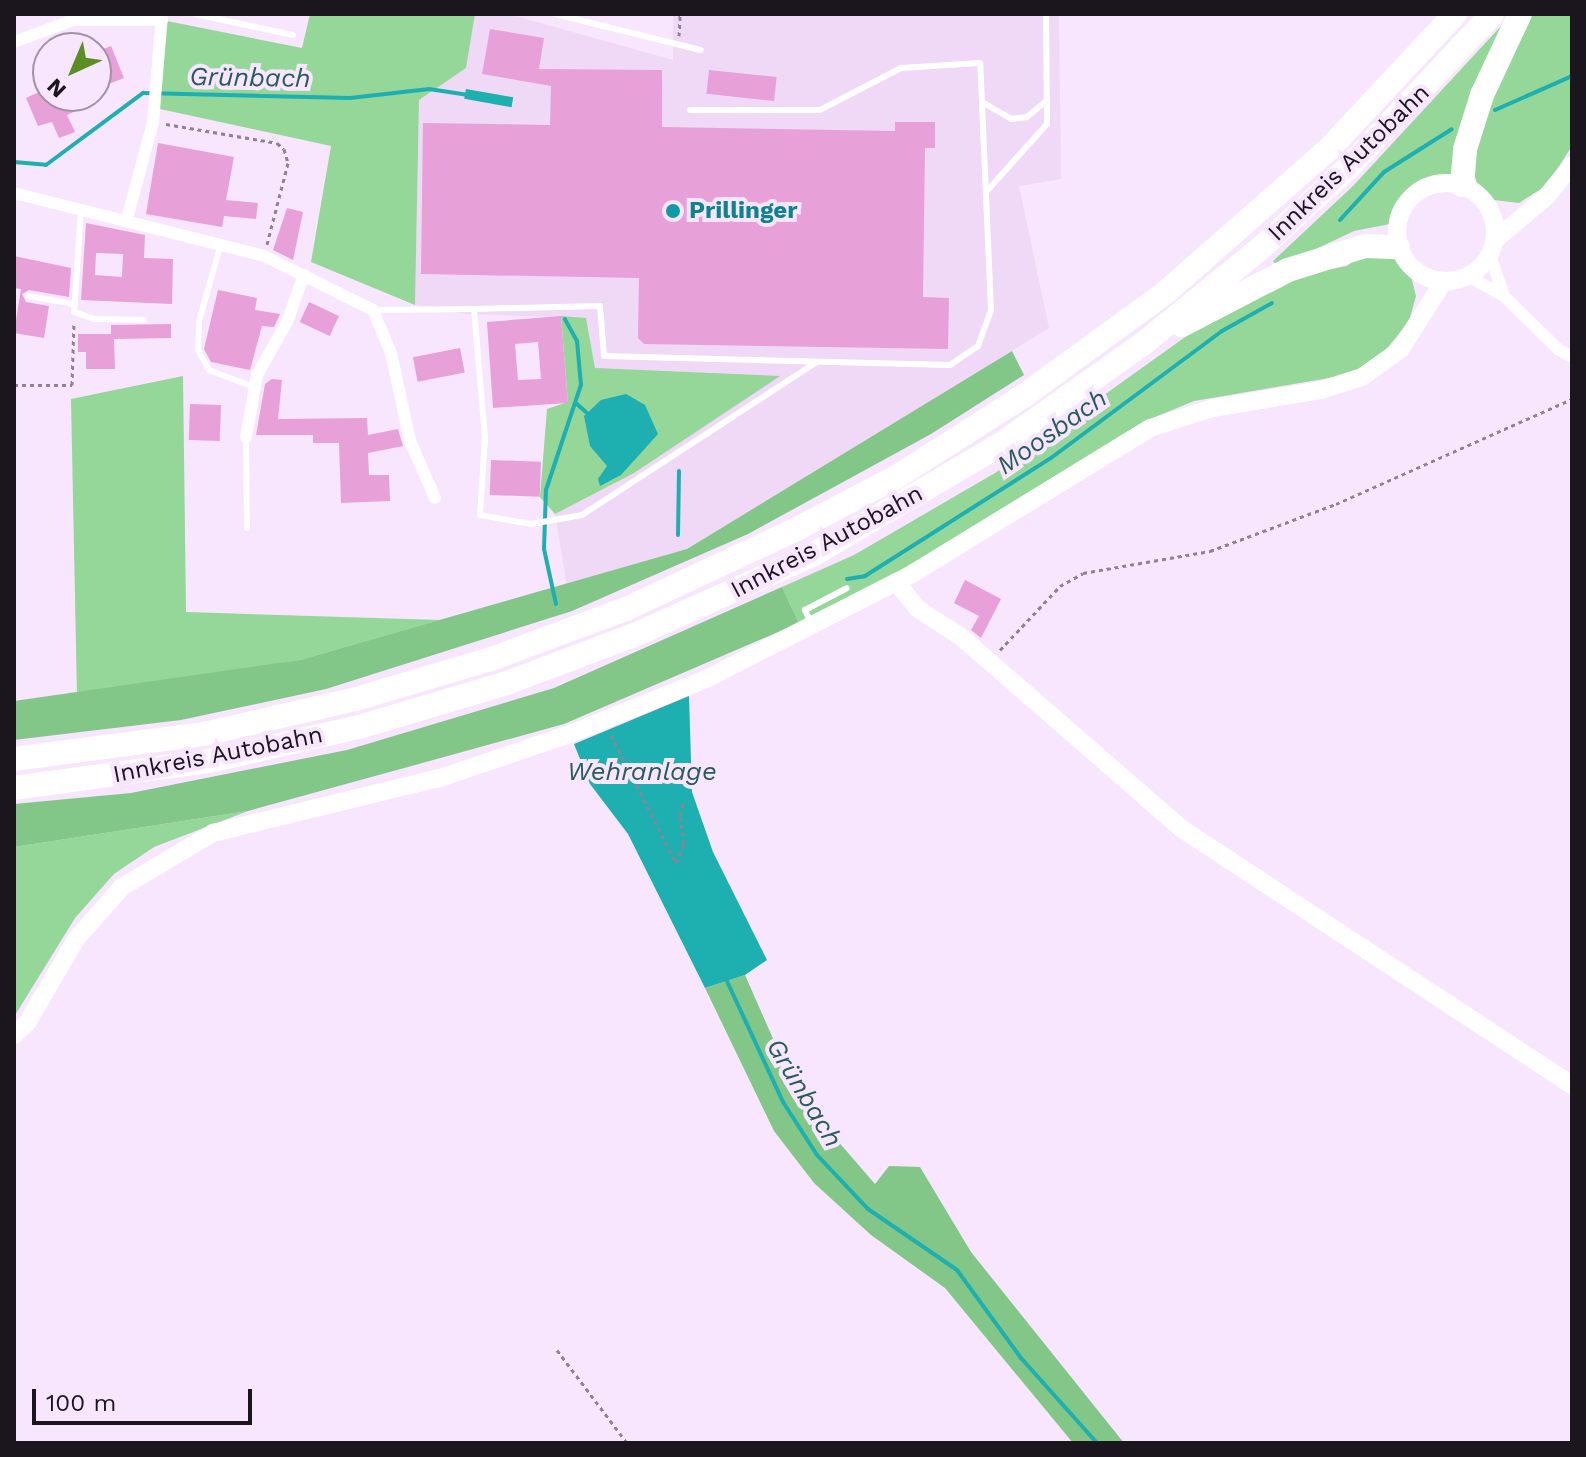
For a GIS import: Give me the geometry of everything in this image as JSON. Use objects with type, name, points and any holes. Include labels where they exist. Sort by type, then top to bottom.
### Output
[{"type":"highway","name":"Innkreis Autobahn","points":[[14,759],[204,734],[448,672],[626,609],[797,529],[898,476],[1013,403],[1166,292],[1329,149],[1455,14]]},
{"type":"highway","name":"Innkreis Autobahn","points":[[14,788],[209,761],[359,727],[504,684],[637,634],[814,554],[1012,438],[1144,343],[1262,247],[1348,168],[1492,14]]},
{"type":"highway","points":[[1462,185],[1465,149],[1482,95],[1520,14]]},
{"type":"highway","points":[[1144,343],[1288,270],[1365,246],[1398,247]]},
{"type":"street","points":[[14,42],[73,20],[162,17],[153,122],[127,219]]},
{"type":"street","points":[[1416,272],[1444,281],[1468,276],[1527,209],[1547,196],[1572,165]]},
{"type":"street","points":[[1421,312],[1416,272],[1398,247],[1397,224],[1409,198],[1434,184],[1462,185],[1489,208],[1527,209]]},
{"type":"street","points":[[14,193],[127,219],[264,256],[373,310],[391,353],[410,441],[435,498]]},
{"type":"street","points":[[1489,208],[1492,248],[1504,296]]},
{"type":"street","points":[[246,437],[254,387],[287,322],[304,275]]},
{"type":"street","points":[[1468,276],[1504,296],[1558,349],[1572,357]]},
{"type":"street","points":[[14,1035],[27,1023],[76,939],[122,887],[213,833],[390,792],[604,721],[814,627],[896,582],[1150,428],[1213,408],[1321,390],[1362,377],[1400,350],[1421,312],[1444,281]]},
{"type":"street","points":[[896,582],[918,609],[989,662],[1182,829],[1572,1085]]},
{"type":"lane","points":[[195,14],[293,35]]},
{"type":"lane","points":[[555,14],[679,48],[701,50]]},
{"type":"lane","points":[[986,192],[1047,124],[1046,14]]},
{"type":"lane","points":[[373,310],[600,306],[604,356],[814,364],[950,365],[978,346],[991,310],[980,63],[901,68],[820,110],[690,110]]},
{"type":"lane","points":[[981,101],[1011,119],[1027,117],[1047,100]]},
{"type":"lane","points":[[81,209],[74,312],[94,319],[144,320]]},
{"type":"lane","points":[[221,244],[199,321],[198,350],[209,370],[254,387]]},
{"type":"lane","points":[[28,296],[75,304]]},
{"type":"lane","points":[[474,309],[485,437],[480,515],[538,524],[561,522],[582,515],[814,364]]},
{"type":"lane","points":[[246,437],[247,528]]},
{"type":"lane","points":[[814,627],[805,610],[847,588]]},
{"type":"path","points":[[679,48],[680,14]]},
{"type":"path","points":[[153,122],[277,143],[284,149],[288,163],[264,256]]},
{"type":"path","points":[[14,385],[72,385],[74,312]]},
{"type":"path","points":[[989,662],[1060,586],[1083,573],[1210,551],[1336,504],[1572,399]]},
{"type":"path","points":[[604,721],[676,863],[684,844],[680,815],[684,799]]},
{"type":"path","points":[[557,1350],[627,1443]]},
{"type":"shaded area","points":[[310,14],[475,14],[466,68],[419,100],[415,305],[311,262],[331,146],[160,109],[162,20],[302,48]]},
{"type":"shaded area","points":[[475,14],[508,14],[673,60],[673,14],[1059,14],[1061,179],[1019,186],[1049,328],[687,549],[567,587],[553,501],[601,400],[586,318],[466,314],[415,305],[419,99],[466,68]]},
{"type":"shaded area","points":[[1528,14],[1572,14],[1572,146],[1547,185],[1519,203],[1494,200],[1478,185],[1471,167],[1476,133]]},
{"type":"shaded area","points":[[1502,25],[1454,176],[1432,176],[1410,187],[1396,204],[1390,224],[1354,231],[1278,267],[1273,261],[1353,186]]},
{"type":"shaded area","points":[[1368,250],[1390,252],[1410,272],[1416,296],[1409,321],[1385,351],[1353,374],[1194,401],[1143,422],[872,588],[799,623],[782,587],[854,555],[995,473],[1195,330],[1280,279],[1347,266]]},
{"type":"shaded area","points":[[561,316],[586,318],[595,368],[780,376],[634,473],[555,514],[540,497],[547,409],[568,402]]},
{"type":"shaded area","points":[[1012,351],[1024,375],[931,434],[748,534],[572,611],[326,689],[181,720],[14,740],[14,701],[300,660],[687,549]]},
{"type":"shaded area","points":[[183,376],[186,612],[440,620],[300,660],[77,696],[71,399]]},
{"type":"shaded area","points":[[782,587],[799,623],[564,724],[248,811],[14,847],[14,804],[131,793],[347,750],[554,688]]},
{"type":"shaded area","points":[[248,811],[154,847],[114,874],[75,918],[14,1017],[14,847]]},
{"type":"shaded area","points":[[745,975],[793,1084],[830,1132],[875,1184],[889,1166],[920,1167],[971,1252],[1124,1443],[1073,1443],[945,1288],[871,1235],[814,1183],[774,1131],[705,988]]},
{"type":"water","points":[[466,89],[513,97],[512,107],[464,99]]},
{"type":"water","points":[[626,394],[645,405],[658,434],[621,475],[600,486],[598,479],[607,466],[590,446],[584,416],[601,400]]},
{"type":"water","name":"Wehranlage","points":[[689,696],[692,792],[713,852],[767,960],[745,975],[705,988],[628,834],[590,784],[574,744]]},
{"type":"building","name":"Prillinger","points":[[490,29],[544,38],[539,69],[662,70],[662,127],[895,131],[895,122],[935,122],[935,148],[925,148],[923,297],[949,298],[948,349],[644,344],[638,338],[639,278],[421,274],[423,123],[550,125],[551,86],[482,74]]},
{"type":"building","points":[[112,48],[124,78],[112,83]]},
{"type":"building","points":[[709,70],[777,77],[774,101],[706,94]]},
{"type":"building","points":[[32,95],[32,112],[26,98]]},
{"type":"building","points":[[32,112],[73,112],[67,115],[75,132],[59,138],[52,122],[38,126]]},
{"type":"building","points":[[158,143],[234,157],[226,200],[258,203],[256,219],[224,216],[222,227],[146,214]]},
{"type":"building","points":[[287,208],[303,212],[293,260],[273,250]]},
{"type":"building","points":[[86,223],[145,235],[144,258],[173,259],[172,304],[81,300]],"holes":[[[96,253],[123,254],[122,277],[95,275]]]},
{"type":"building","points":[[14,256],[71,268],[69,297],[29,290],[22,294],[26,302],[49,306],[44,338],[14,333],[21,289],[14,288]]},
{"type":"building","points":[[218,290],[257,298],[255,310],[280,314],[274,327],[262,326],[250,370],[211,362],[204,349]]},
{"type":"building","points":[[309,302],[339,316],[330,336],[300,322]]},
{"type":"building","points":[[561,316],[568,403],[493,408],[487,322]],"holes":[[[538,342],[541,379],[518,380],[515,344]]]},
{"type":"building","points":[[171,324],[171,338],[114,339],[115,369],[86,369],[86,352],[78,352],[78,334],[111,334],[111,325]]},
{"type":"building","points":[[460,348],[465,373],[418,382],[413,357]]},
{"type":"building","points":[[272,379],[282,380],[278,419],[367,418],[368,435],[398,429],[403,446],[368,453],[369,475],[389,475],[390,501],[341,503],[339,443],[313,443],[313,435],[256,435],[265,384]]},
{"type":"building","points":[[190,404],[221,405],[220,441],[189,440]]},
{"type":"building","points":[[491,460],[541,462],[540,497],[490,495]]},
{"type":"building","points":[[965,580],[1001,599],[981,638],[971,630],[979,616],[954,603]]},
{"type":"waterway","name":"Moosbach","points":[[1495,110],[1572,76]]},
{"type":"waterway","name":"Grünbach","points":[[14,162],[46,165],[143,93],[350,98],[429,89],[469,95]]},
{"type":"waterway","name":"Moosbach","points":[[1340,220],[1384,172],[1452,129]]},
{"type":"waterway","name":"Moosbach","points":[[847,579],[865,576],[1051,458],[1222,331],[1272,303]]},
{"type":"waterway","name":"Grünbach","points":[[556,604],[544,549],[546,490],[581,385],[577,341],[565,319]]},
{"type":"waterway","points":[[577,404],[587,413]]},
{"type":"waterway","points":[[678,535],[679,471]]},
{"type":"waterway","name":"Grünbach","points":[[725,977],[783,1102],[817,1155],[868,1209],[957,1270],[1021,1358],[1097,1443]]},
{"type":"place","name":"Prillinger","points":[[673,211]]}]
